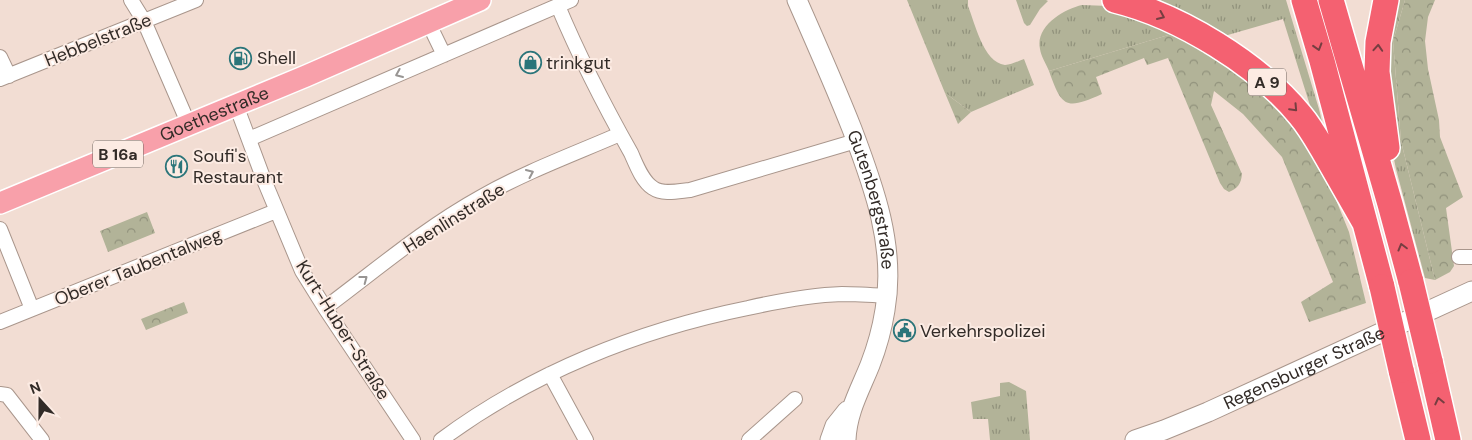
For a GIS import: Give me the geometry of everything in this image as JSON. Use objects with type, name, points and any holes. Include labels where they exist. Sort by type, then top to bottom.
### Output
[{"type":"highway","name":"A 9","points":[[1115,0],[1140,7],[1200,36],[1238,58],[1269,83],[1301,116],[1316,137],[1366,223]]},
{"type":"highway","name":"A 9","points":[[1304,0],[1366,223],[1418,440]]},
{"type":"highway","points":[[1332,0],[1411,282],[1448,440]]},
{"type":"highway","points":[[1338,0],[1385,166],[1390,204]]},
{"type":"highway","points":[[1385,166],[1387,146],[1377,72],[1378,42],[1386,0]]},
{"type":"main road","name":"Goethestraße","points":[[0,202],[189,125],[480,0]]},
{"type":"street","points":[[132,0],[144,21],[189,125]]},
{"type":"street","name":"Hebbelstraße","points":[[4,78],[196,0]]},
{"type":"street","name":"Goethestraße","points":[[249,139],[571,0]]},
{"type":"street","name":"Gutenbergstraße","points":[[797,0],[833,80],[856,141],[880,212],[886,239],[888,265],[887,296],[880,336],[853,404],[846,431],[837,435]]},
{"type":"street","points":[[558,6],[567,29],[620,134],[645,179],[653,188],[663,192],[690,190],[856,141]]},
{"type":"street","points":[[428,22],[444,55]]},
{"type":"street","points":[[0,57],[4,78]]},
{"type":"street","name":"Kurt-Huber-Straße","points":[[236,105],[276,211],[302,272],[413,440]]},
{"type":"street","name":"Haenlinstraße","points":[[325,308],[436,225],[480,197],[620,134]]},
{"type":"street","name":"Oberer Taubentalweg","points":[[0,322],[276,211]]},
{"type":"street","points":[[0,229],[32,309]]},
{"type":"street","name":"Regensburger Straße","points":[[1135,440],[1208,412],[1472,291]]},
{"type":"street","points":[[441,440],[510,396],[550,374],[622,343],[706,316],[787,300],[841,294],[887,296]]},
{"type":"street","points":[[550,374],[586,440]]},
{"type":"street","points":[[0,394],[7,395],[42,440]]},
{"type":"street","points":[[749,440],[795,399]]},
{"type":"street","points":[[822,440],[837,435]]},
{"type":"green space","points":[[907,0],[968,0],[968,6],[981,41],[991,57],[1005,65],[1024,59],[1034,85],[971,112],[945,93]]},
{"type":"green space","points":[[1016,0],[1048,1],[1040,9],[1030,25],[1027,26],[1024,23]]},
{"type":"green space","points":[[1135,0],[1286,0],[1319,109],[1330,155],[1312,112],[1283,19],[1214,39]]},
{"type":"green space","points":[[1391,0],[1405,0],[1393,41],[1401,141],[1435,280],[1425,278],[1396,169],[1387,125]]},
{"type":"green space","points":[[1405,0],[1435,0],[1428,17],[1425,41],[1428,69],[1439,120],[1440,137],[1463,197],[1446,208],[1454,266],[1450,272],[1435,280],[1401,141],[1393,41]]},
{"type":"green space","points":[[1082,5],[1109,6],[1175,33],[1049,71],[1040,49],[1042,33],[1046,26],[1059,15]]},
{"type":"green space","points":[[1175,33],[1211,52],[1280,107],[1305,139],[1328,180],[1349,232],[1366,303],[1309,322],[1301,302],[1333,282],[1282,157],[1243,114],[1214,91],[1211,105],[1242,174],[1238,185],[1229,192],[1220,183],[1168,58],[1147,65],[1144,58],[1096,77],[1102,94],[1073,104],[1062,99],[1049,71]]},
{"type":"green space","points":[[945,93],[971,112],[958,124]]},
{"type":"green space","points":[[147,212],[155,233],[108,252],[100,231]]},
{"type":"green space","points":[[184,302],[188,313],[146,330],[141,319]]},
{"type":"green space","points":[[1009,382],[1026,391],[1030,440],[990,440],[988,419],[973,419],[971,402],[1000,396],[1000,383]]},
{"type":"place","name":"Shell","points":[[241,58]]},
{"type":"place","name":"trinkgut","points":[[530,63]]},
{"type":"place","name":"Soufi's Restaurant","points":[[177,166]]},
{"type":"place","name":"Verkehrspolizei","points":[[904,331]]}]
